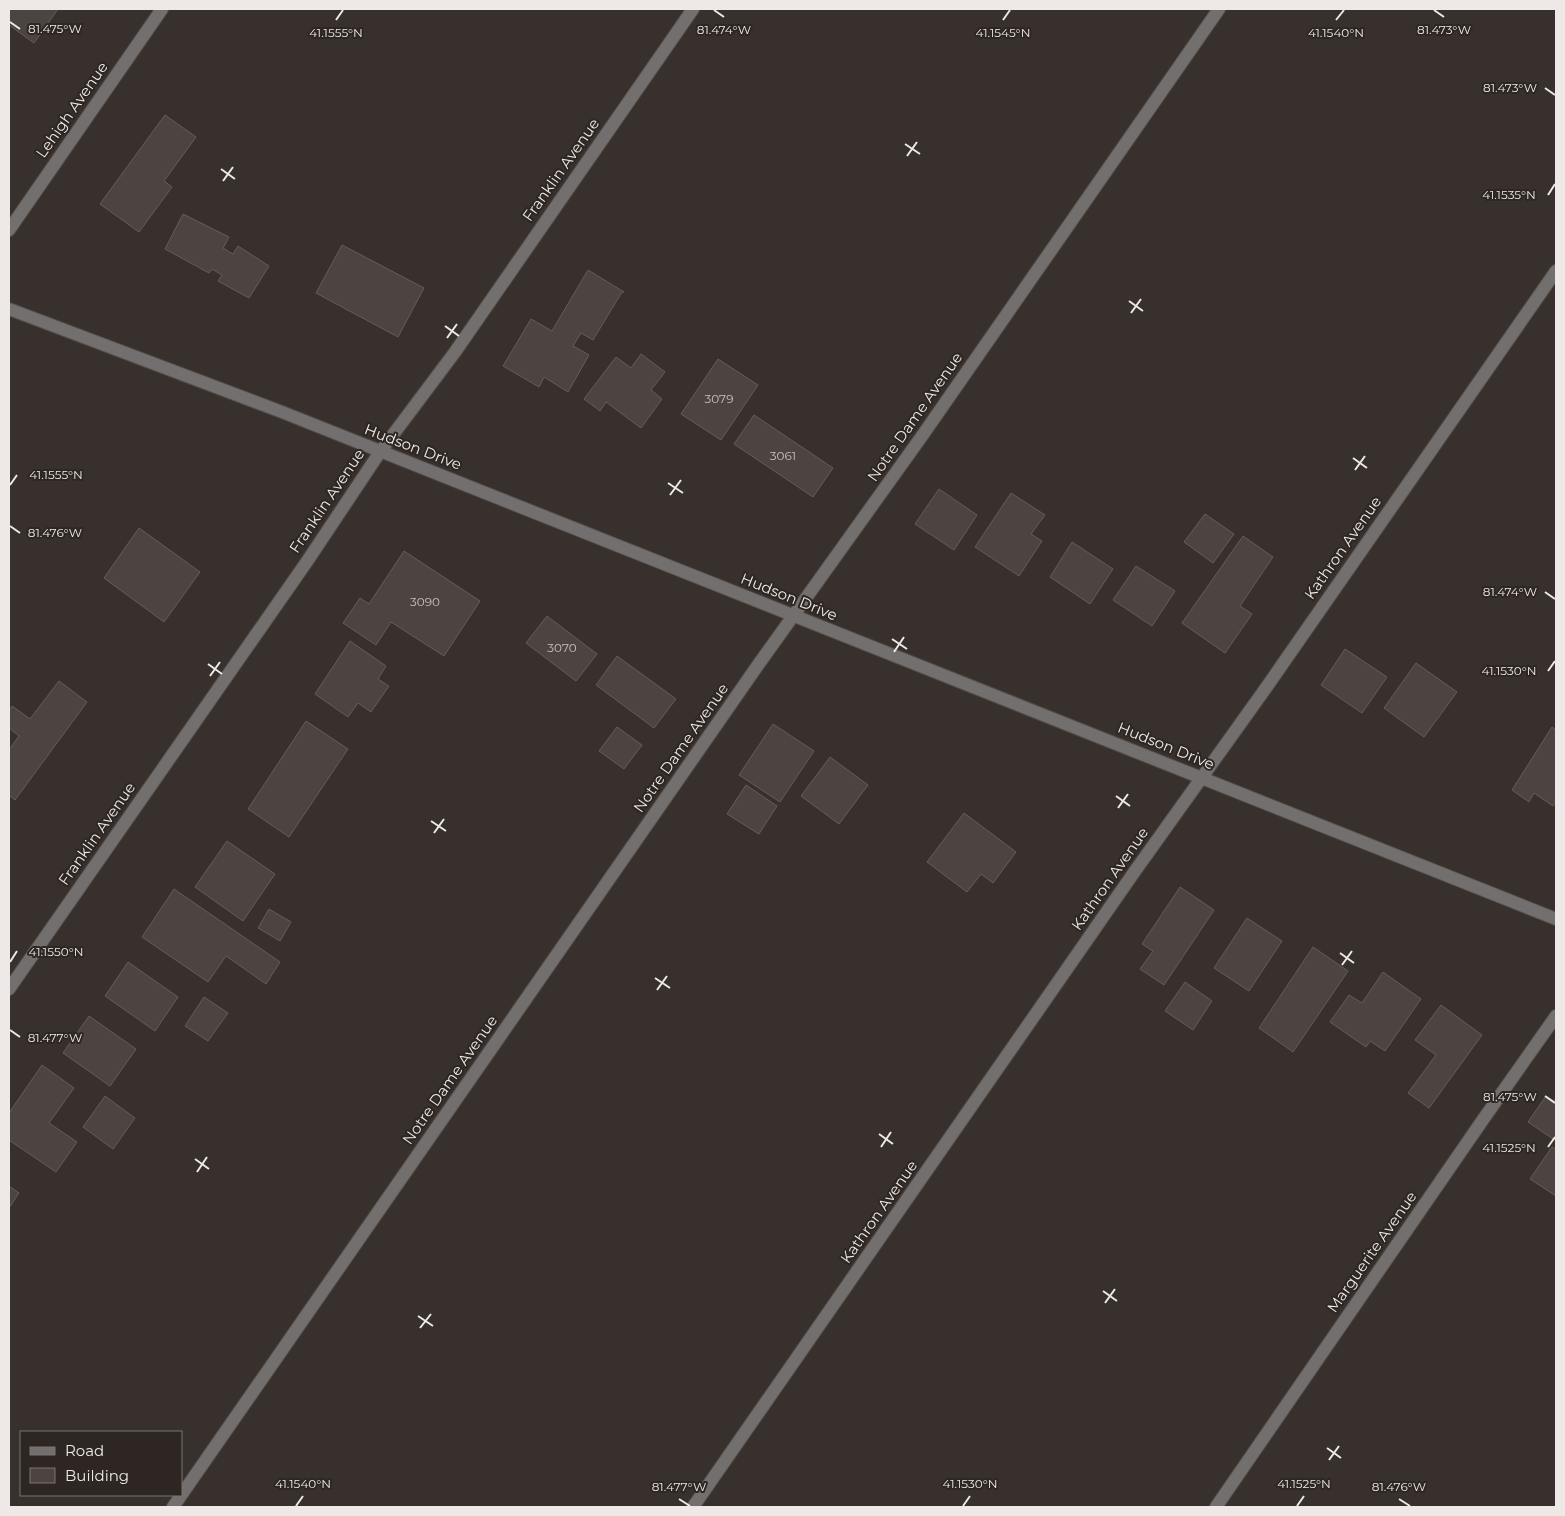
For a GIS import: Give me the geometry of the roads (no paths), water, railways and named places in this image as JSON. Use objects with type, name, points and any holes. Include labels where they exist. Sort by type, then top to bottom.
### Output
[{"type":"street","name":"Lehigh Avenue","points":[[9,230],[162,9]]},
{"type":"street","name":"Franklin Avenue","points":[[9,989],[308,560],[380,452],[454,352],[693,9]]},
{"type":"street","name":"Notre Dame Avenue","points":[[182,1494],[792,616],[922,436],[1220,9]]},
{"type":"street","name":"Kathron Avenue","points":[[693,1507],[1135,871],[1556,271]]},
{"type":"street","name":"Hudson Drive","points":[[9,309],[282,412],[1556,919]]},
{"type":"street","name":"Marguerite Avenue","points":[[1216,1507],[1556,1016]]},
{"type":"street","name":"Notre Dame Avenue","points":[[173,1507],[181,1496]]}]
